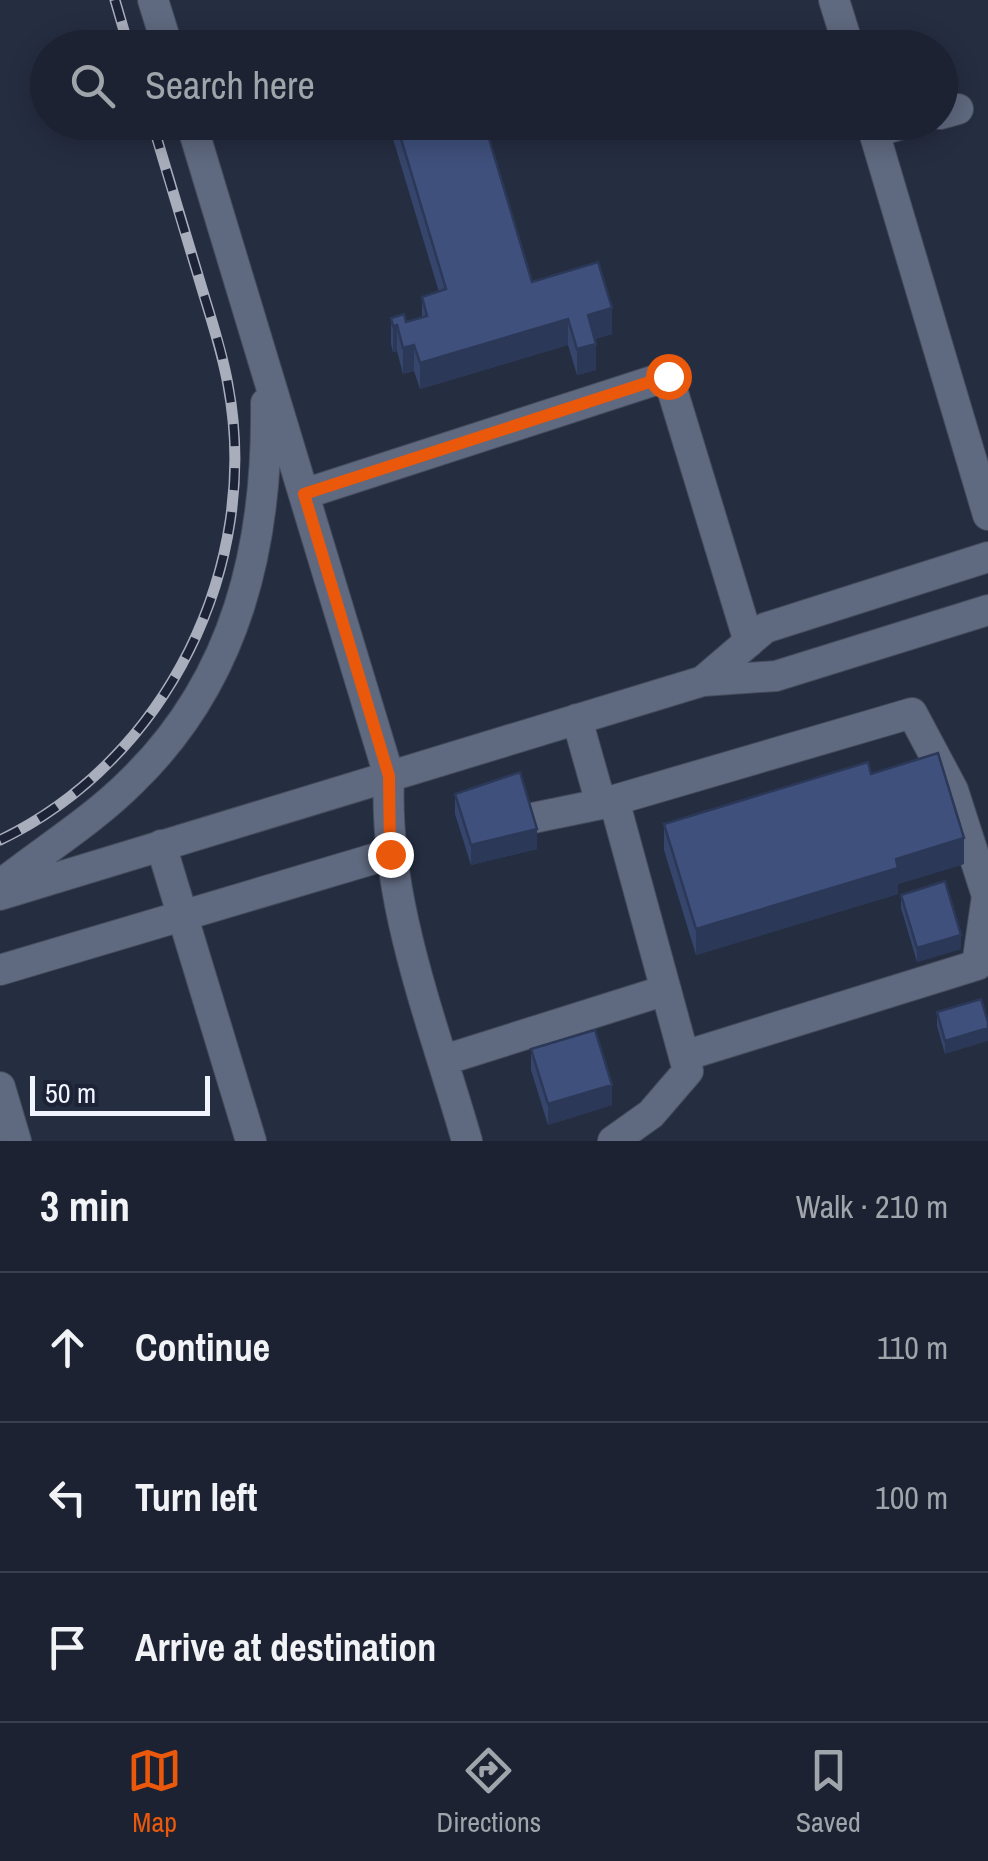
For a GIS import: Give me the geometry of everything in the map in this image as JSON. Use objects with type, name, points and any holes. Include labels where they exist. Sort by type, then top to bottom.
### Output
[{"type":"street","points":[[153,0],[162,30]]},
{"type":"street","points":[[834,0],[843,30]]},
{"type":"street","points":[[196,140],[389,776],[390,854],[401,912],[466,1141]]},
{"type":"street","points":[[876,140],[978,442],[988,516]]},
{"type":"street","points":[[0,885],[91,818],[134,780],[172,737],[206,688],[250,578],[260,524],[267,468],[265,365]]},
{"type":"street","points":[[304,494],[668,376],[748,642]]},
{"type":"street","points":[[703,681],[765,628],[988,557]]},
{"type":"street","points":[[0,894],[703,681],[776,676],[988,610]]},
{"type":"street","points":[[528,820],[607,802],[912,714],[953,790],[987,896],[977,965],[684,1056]]},
{"type":"street","points":[[577,719],[607,802],[688,1071],[651,1114],[613,1141]]},
{"type":"street","points":[[161,845],[250,1141]]},
{"type":"street","points":[[0,970],[390,854]]},
{"type":"street","points":[[444,1060],[666,990]]},
{"type":"street","points":[[0,1087],[16,1141]]},
{"type":"building","points":[[401,140],[489,140],[532,282],[598,262],[612,308],[588,315],[596,344],[577,349],[568,319],[420,363],[414,345],[403,348],[391,318],[404,314],[406,322],[427,316],[422,297],[446,289]]},
{"type":"building","points":[[938,753],[964,838],[896,859],[898,868],[696,929],[664,824],[868,762],[871,774]]},
{"type":"building","points":[[520,772],[537,829],[471,845],[455,794]]},
{"type":"building","points":[[945,881],[961,935],[917,948],[901,895]]},
{"type":"building","points":[[981,999],[988,1028],[945,1041],[937,1012]]},
{"type":"building","points":[[595,1030],[612,1085],[548,1104],[531,1049]]},
{"type":"railway","points":[[115,0],[124,30]]},
{"type":"railway","points":[[0,840],[59,805],[111,760],[154,708],[189,650],[215,587],[230,521],[235,453],[228,385],[157,140]]},
{"type":"route","points":[[390,854],[389,776],[304,494],[668,376]]}]
